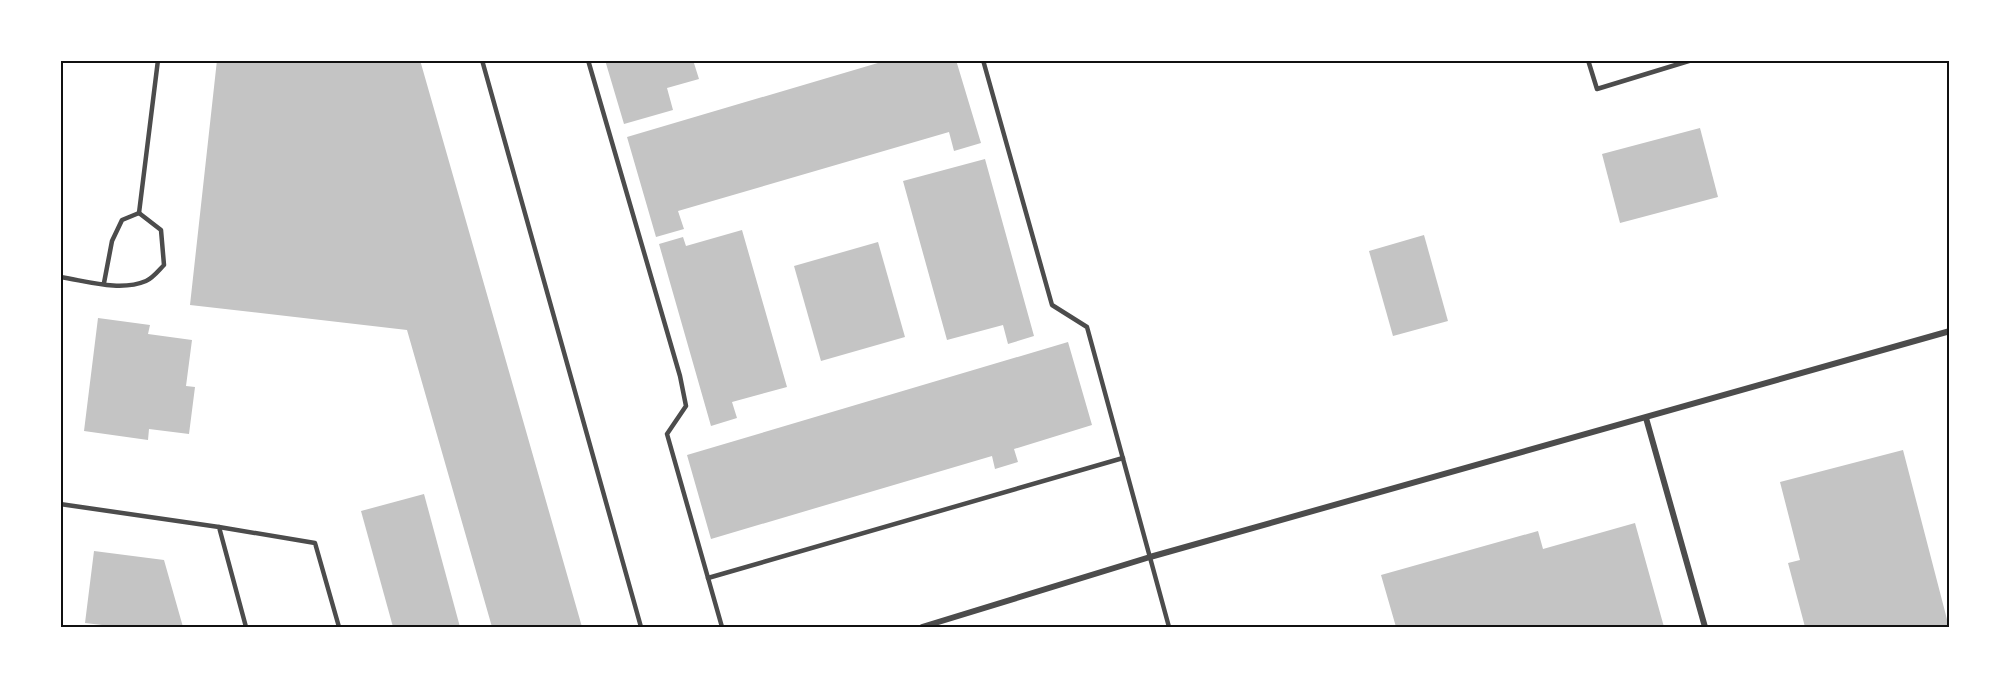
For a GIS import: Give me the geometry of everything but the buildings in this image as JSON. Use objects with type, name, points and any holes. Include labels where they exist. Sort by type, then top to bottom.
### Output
[{"type":"street","points":[[922,627],[1150,557],[1950,330]]},
{"type":"street","points":[[1646,418],[1705,627]]},
{"type":"lane","points":[[139,213],[158,60]]},
{"type":"lane","points":[[482,60],[641,627]]},
{"type":"lane","points":[[588,60],[680,376],[686,406],[667,434],[722,627]]},
{"type":"lane","points":[[983,60],[1052,305],[1087,327],[1169,627]]},
{"type":"lane","points":[[1588,60],[1597,89],[1692,60]]},
{"type":"lane","points":[[60,277],[124,286],[148,280],[164,264],[161,230],[139,213]]},
{"type":"lane","points":[[104,283],[112,241],[123,220],[139,213]]},
{"type":"lane","points":[[708,578],[1123,458]]},
{"type":"lane","points":[[60,504],[315,543],[339,627]]},
{"type":"lane","points":[[219,527],[246,627]]}]
